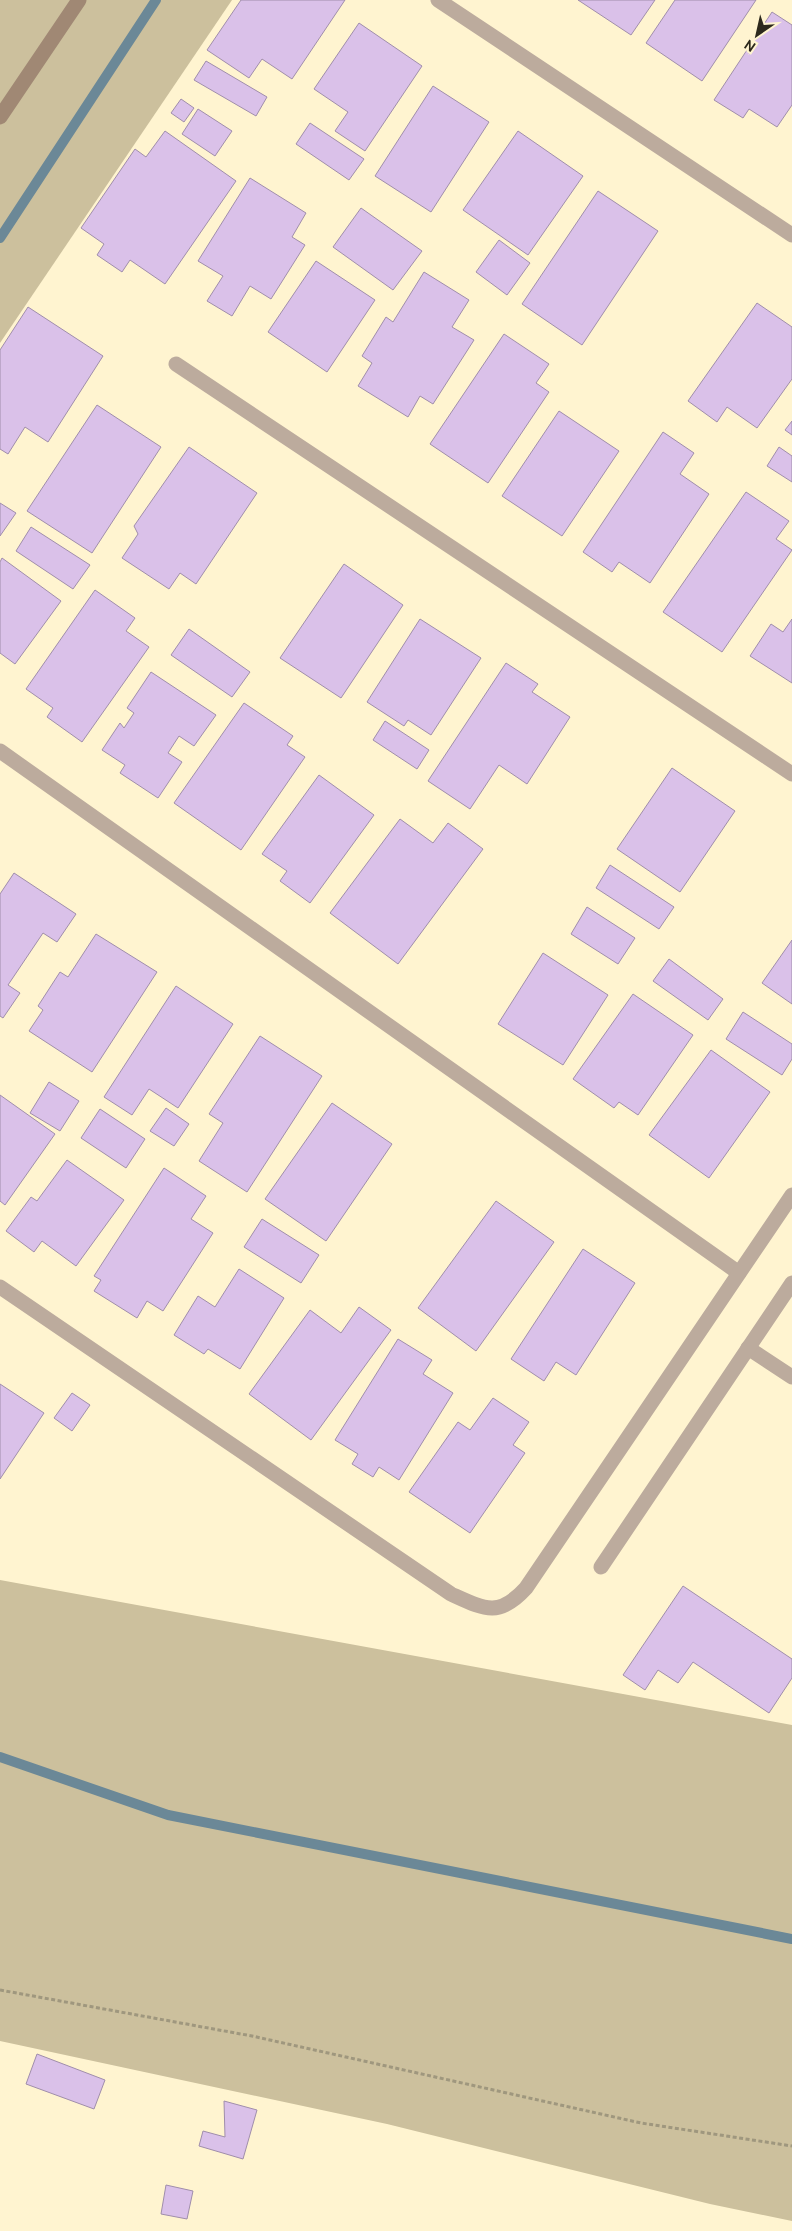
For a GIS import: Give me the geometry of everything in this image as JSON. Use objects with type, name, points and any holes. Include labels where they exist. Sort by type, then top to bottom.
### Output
[{"type":"street","points":[[0,118],[79,0]]},
{"type":"street","points":[[438,0],[792,235]]},
{"type":"street","points":[[176,364],[792,774]]},
{"type":"street","points":[[0,751],[739,1273]]},
{"type":"street","points":[[0,1288],[452,1594],[484,1609],[500,1607],[514,1602],[526,1588],[792,1195]]},
{"type":"street","points":[[601,1567],[792,1283]]},
{"type":"street","points":[[748,1348],[792,1377]]},
{"type":"path","points":[[0,1990],[252,2036],[641,2123],[792,2146]]},
{"type":"shaded area","points":[[0,0],[232,0],[0,343]]},
{"type":"shaded area","points":[[0,1580],[792,1725],[792,2221],[710,2204],[387,2124],[0,2041]]},
{"type":"building","points":[[241,0],[345,0],[292,79],[262,59],[249,78],[207,50]]},
{"type":"building","points":[[578,0],[655,0],[631,35]]},
{"type":"building","points":[[675,0],[756,0],[702,81],[646,43]]},
{"type":"building","points":[[772,12],[792,25],[792,105],[777,127],[749,109],[743,118],[714,100]]},
{"type":"building","points":[[359,23],[422,66],[365,151],[335,131],[348,112],[314,89]]},
{"type":"building","points":[[206,61],[267,97],[256,116],[194,80]]},
{"type":"building","points":[[433,86],[489,122],[431,212],[375,176]]},
{"type":"building","points":[[181,99],[194,108],[184,122],[171,113]]},
{"type":"building","points":[[198,109],[232,131],[215,156],[182,134]]},
{"type":"building","points":[[310,123],[364,159],[349,180],[296,144]]},
{"type":"building","points":[[165,131],[236,181],[165,284],[130,260],[122,272],[97,255],[104,244],[81,228],[135,149],[146,157]]},
{"type":"building","points":[[518,131],[583,176],[528,255],[463,210]]},
{"type":"building","points":[[250,178],[306,213],[292,237],[305,245],[271,299],[250,286],[232,316],[207,301],[223,276],[198,261]]},
{"type":"building","points":[[598,191],[658,231],[582,345],[522,304]]},
{"type":"building","points":[[361,208],[422,251],[393,290],[333,247]]},
{"type":"building","points":[[499,240],[530,263],[507,295],[476,272]]},
{"type":"building","points":[[316,261],[375,300],[327,372],[268,332]]},
{"type":"building","points":[[424,272],[469,300],[452,327],[474,340],[433,404],[420,396],[408,417],[358,386],[372,363],[362,356],[386,317],[393,322]]},
{"type":"building","points":[[757,303],[792,327],[792,379],[757,428],[727,407],[717,422],[688,401]]},
{"type":"building","points":[[28,307],[103,356],[48,442],[25,427],[8,454],[0,449],[0,350]]},
{"type":"building","points":[[504,334],[549,364],[536,383],[549,392],[488,483],[430,444]]},
{"type":"building","points":[[97,405],[161,447],[92,553],[27,511]]},
{"type":"building","points":[[559,411],[619,451],[562,536],[502,496]]},
{"type":"building","points":[[792,421],[792,435],[785,430]]},
{"type":"building","points":[[663,432],[694,453],[680,474],[709,494],[650,583],[619,562],[612,572],[583,552]]},
{"type":"building","points":[[189,447],[257,493],[196,584],[180,573],[169,589],[122,558],[138,534],[134,526]]},
{"type":"building","points":[[779,447],[792,456],[792,482],[767,466]]},
{"type":"building","points":[[746,492],[789,521],[776,539],[792,550],[722,652],[663,612]]},
{"type":"building","points":[[0,503],[16,513],[0,536]]},
{"type":"building","points":[[31,527],[90,565],[73,589],[16,551]]},
{"type":"building","points":[[2,558],[61,601],[15,664],[0,653],[0,562]]},
{"type":"building","points":[[344,564],[403,605],[341,698],[280,658]]},
{"type":"building","points":[[95,590],[135,618],[126,631],[149,647],[82,742],[47,717],[53,708],[26,689]]},
{"type":"building","points":[[420,619],[481,658],[431,735],[408,720],[404,726],[367,702]]},
{"type":"building","points":[[792,619],[792,683],[750,656],[771,624],[783,632]]},
{"type":"building","points":[[189,629],[250,672],[232,697],[171,655]]},
{"type":"building","points":[[506,663],[538,684],[532,692],[570,717],[527,784],[499,765],[470,809],[428,781]]},
{"type":"building","points":[[151,672],[216,715],[194,746],[179,736],[168,753],[182,762],[158,798],[120,773],[125,765],[102,750],[120,723],[124,728],[134,713],[127,708]]},
{"type":"building","points":[[244,703],[293,736],[287,745],[305,757],[241,850],[174,803]]},
{"type":"building","points":[[385,721],[429,750],[417,769],[373,740]]},
{"type":"building","points":[[672,768],[735,811],[680,892],[617,849]]},
{"type":"building","points":[[319,775],[374,815],[310,903],[280,881],[287,871],[262,854]]},
{"type":"building","points":[[400,819],[433,843],[448,823],[483,849],[398,964],[330,913]]},
{"type":"building","points":[[610,865],[674,907],[659,929],[596,888]]},
{"type":"building","points":[[14,873],[76,914],[57,942],[43,933],[8,985],[20,993],[3,1018],[0,1016],[0,894]]},
{"type":"building","points":[[587,907],[635,938],[618,964],[571,934]]},
{"type":"building","points":[[96,934],[157,972],[92,1072],[29,1031],[43,1010],[38,1006],[60,972],[68,977]]},
{"type":"building","points":[[792,940],[792,1004],[762,983]]},
{"type":"building","points":[[543,953],[608,995],[563,1065],[498,1024]]},
{"type":"building","points":[[669,959],[723,999],[708,1020],[653,981]]},
{"type":"building","points":[[176,986],[233,1024],[178,1108],[149,1089],[132,1115],[104,1097]]},
{"type":"building","points":[[633,994],[693,1035],[638,1115],[619,1102],[614,1108],[573,1079]]},
{"type":"building","points":[[743,1012],[792,1044],[792,1059],[782,1075],[726,1039]]},
{"type":"building","points":[[260,1036],[322,1076],[247,1192],[199,1161],[223,1123],[209,1114]]},
{"type":"building","points":[[711,1050],[770,1092],[709,1178],[649,1135]]},
{"type":"building","points":[[49,1082],[79,1101],[60,1131],[30,1113]]},
{"type":"building","points":[[0,1095],[55,1134],[5,1205],[0,1201]]},
{"type":"building","points":[[332,1103],[392,1144],[326,1241],[265,1199]]},
{"type":"building","points":[[166,1108],[189,1124],[174,1146],[150,1131]]},
{"type":"building","points":[[100,1109],[145,1139],[126,1168],[81,1138]]},
{"type":"building","points":[[67,1160],[124,1200],[76,1266],[42,1241],[34,1252],[6,1231],[31,1197],[37,1201]]},
{"type":"building","points":[[164,1168],[206,1196],[191,1219],[213,1233],[163,1311],[147,1301],[137,1318],[94,1291],[101,1280],[94,1276]]},
{"type":"building","points":[[496,1201],[554,1242],[476,1351],[418,1308]]},
{"type":"building","points":[[262,1219],[319,1255],[301,1283],[244,1247]]},
{"type":"building","points":[[583,1249],[635,1283],[576,1375],[556,1362],[544,1381],[511,1359]]},
{"type":"building","points":[[239,1269],[284,1298],[240,1369],[208,1349],[204,1354],[174,1335],[198,1296],[215,1307]]},
{"type":"building","points":[[359,1307],[391,1330],[311,1440],[249,1394],[310,1310],[341,1333]]},
{"type":"building","points":[[398,1339],[432,1360],[423,1374],[453,1393],[399,1480],[379,1467],[373,1477],[352,1464],[358,1454],[335,1440]]},
{"type":"building","points":[[0,1384],[44,1413],[0,1479]]},
{"type":"building","points":[[72,1393],[90,1405],[72,1431],[54,1418]]},
{"type":"building","points":[[493,1398],[529,1422],[513,1445],[525,1453],[470,1533],[409,1492],[458,1422],[470,1430]]},
{"type":"building","points":[[683,1586],[792,1659],[792,1678],[769,1713],[693,1662],[678,1683],[658,1670],[645,1690],[623,1675]]},
{"type":"building","points":[[37,2054],[105,2080],[94,2109],[26,2084]]},
{"type":"building","points":[[224,2101],[257,2110],[243,2159],[199,2146],[203,2131],[225,2137]]},
{"type":"building","points":[[166,2185],[193,2191],[187,2219],[161,2214]]},
{"type":"waterway","points":[[0,238],[156,0]]},
{"type":"waterway","points":[[0,1757],[168,1815],[792,1939]]}]
